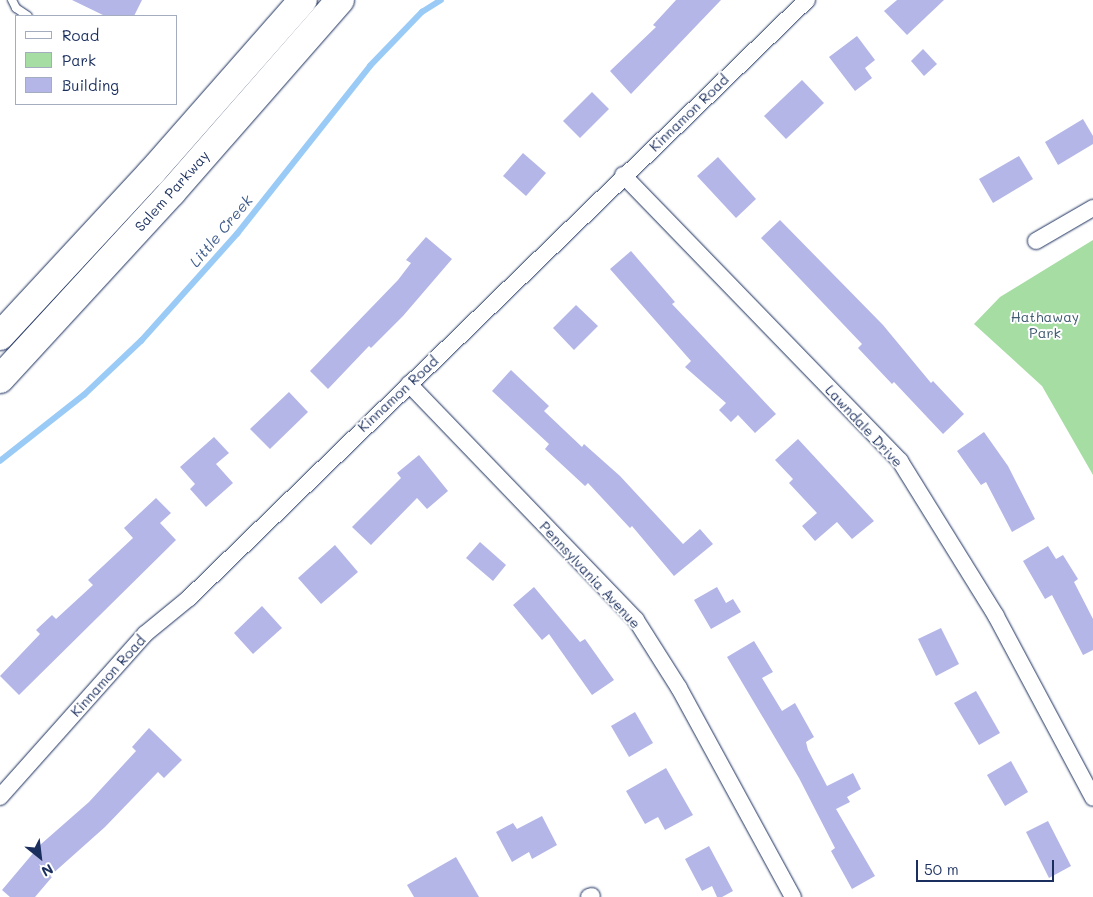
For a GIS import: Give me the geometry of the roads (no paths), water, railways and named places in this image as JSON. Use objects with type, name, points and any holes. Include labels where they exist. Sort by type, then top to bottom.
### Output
[{"type":"highway","name":"Salem Parkway","points":[[0,336],[170,152],[303,0]]},
{"type":"highway","name":"Salem Parkway","points":[[0,379],[178,185],[340,0]]},
{"type":"street","name":"Kinnamon Road","points":[[0,797],[145,634],[189,598],[575,227],[623,175],[806,0]]},
{"type":"street","name":"Lawndale Drive","points":[[623,175],[900,461],[996,616],[1093,798]]},
{"type":"street","points":[[1036,240],[1093,208]]},
{"type":"street","name":"Pennsylvania Avenue","points":[[410,384],[636,620],[679,688],[793,897]]},
{"type":"lane","points":[[12,0],[16,8],[26,15]]},
{"type":"waterway","name":"Little Creek","points":[[0,461],[84,395],[141,341],[237,234],[370,66],[422,12],[441,0]]},
{"type":"park label","name":"Hathaway Park","points":[[1045,326]]}]
